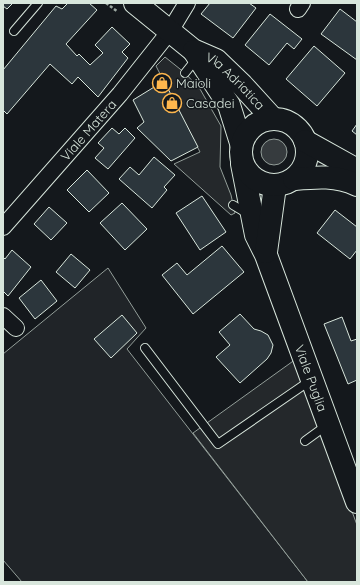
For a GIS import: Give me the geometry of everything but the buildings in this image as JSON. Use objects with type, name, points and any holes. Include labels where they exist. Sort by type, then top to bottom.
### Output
[{"type":"main road","name":"Via Adriatica","points":[[129,10],[170,32],[229,105],[242,154]]},
{"type":"main road","name":"Via Adriatica","points":[[192,60],[216,60],[242,85],[272,119]]},
{"type":"main road","points":[[285,182],[302,171],[306,162],[307,151],[305,141],[300,132],[283,120],[272,119],[262,121],[253,126],[246,134],[242,154],[247,173],[255,180],[265,184],[285,182],[323,176],[349,181],[357,185]]},
{"type":"main road","points":[[305,141],[357,170]]},
{"type":"main road","name":"Viale Puglia","points":[[242,154],[256,235],[266,255],[357,502]]},
{"type":"main road","name":"Viale Puglia","points":[[266,255],[267,235],[285,182]]},
{"type":"street","name":"Viale Matera","points":[[3,227],[120,94],[170,32],[187,3]]},
{"type":"street","points":[[3,316],[16,328]]},
{"type":"lane","points":[[14,31],[38,3]]},
{"type":"lane","points":[[233,205],[252,216]]},
{"type":"lane","points":[[145,348],[218,444],[312,380]]},
{"type":"lane","points":[[305,442],[328,424]]},
{"type":"path","points":[[106,3],[129,10]]},
{"type":"shaded area","points":[[165,57],[185,73],[200,89],[221,126],[220,167],[231,195],[235,213],[231,215],[174,164],[200,152],[156,66]]},
{"type":"shaded area","points":[[274,139],[283,143],[287,152],[283,161],[274,165],[265,161],[261,152],[265,143]]},
{"type":"shaded area","points":[[108,268],[146,328],[127,349],[308,582],[22,582],[3,560],[3,354]]},
{"type":"shaded area","points":[[296,359],[357,525],[357,582],[308,582],[193,433]]},
{"type":"place","name":"Maioli","points":[[162,83]]},
{"type":"place","name":"Casadei","points":[[172,103]]}]
